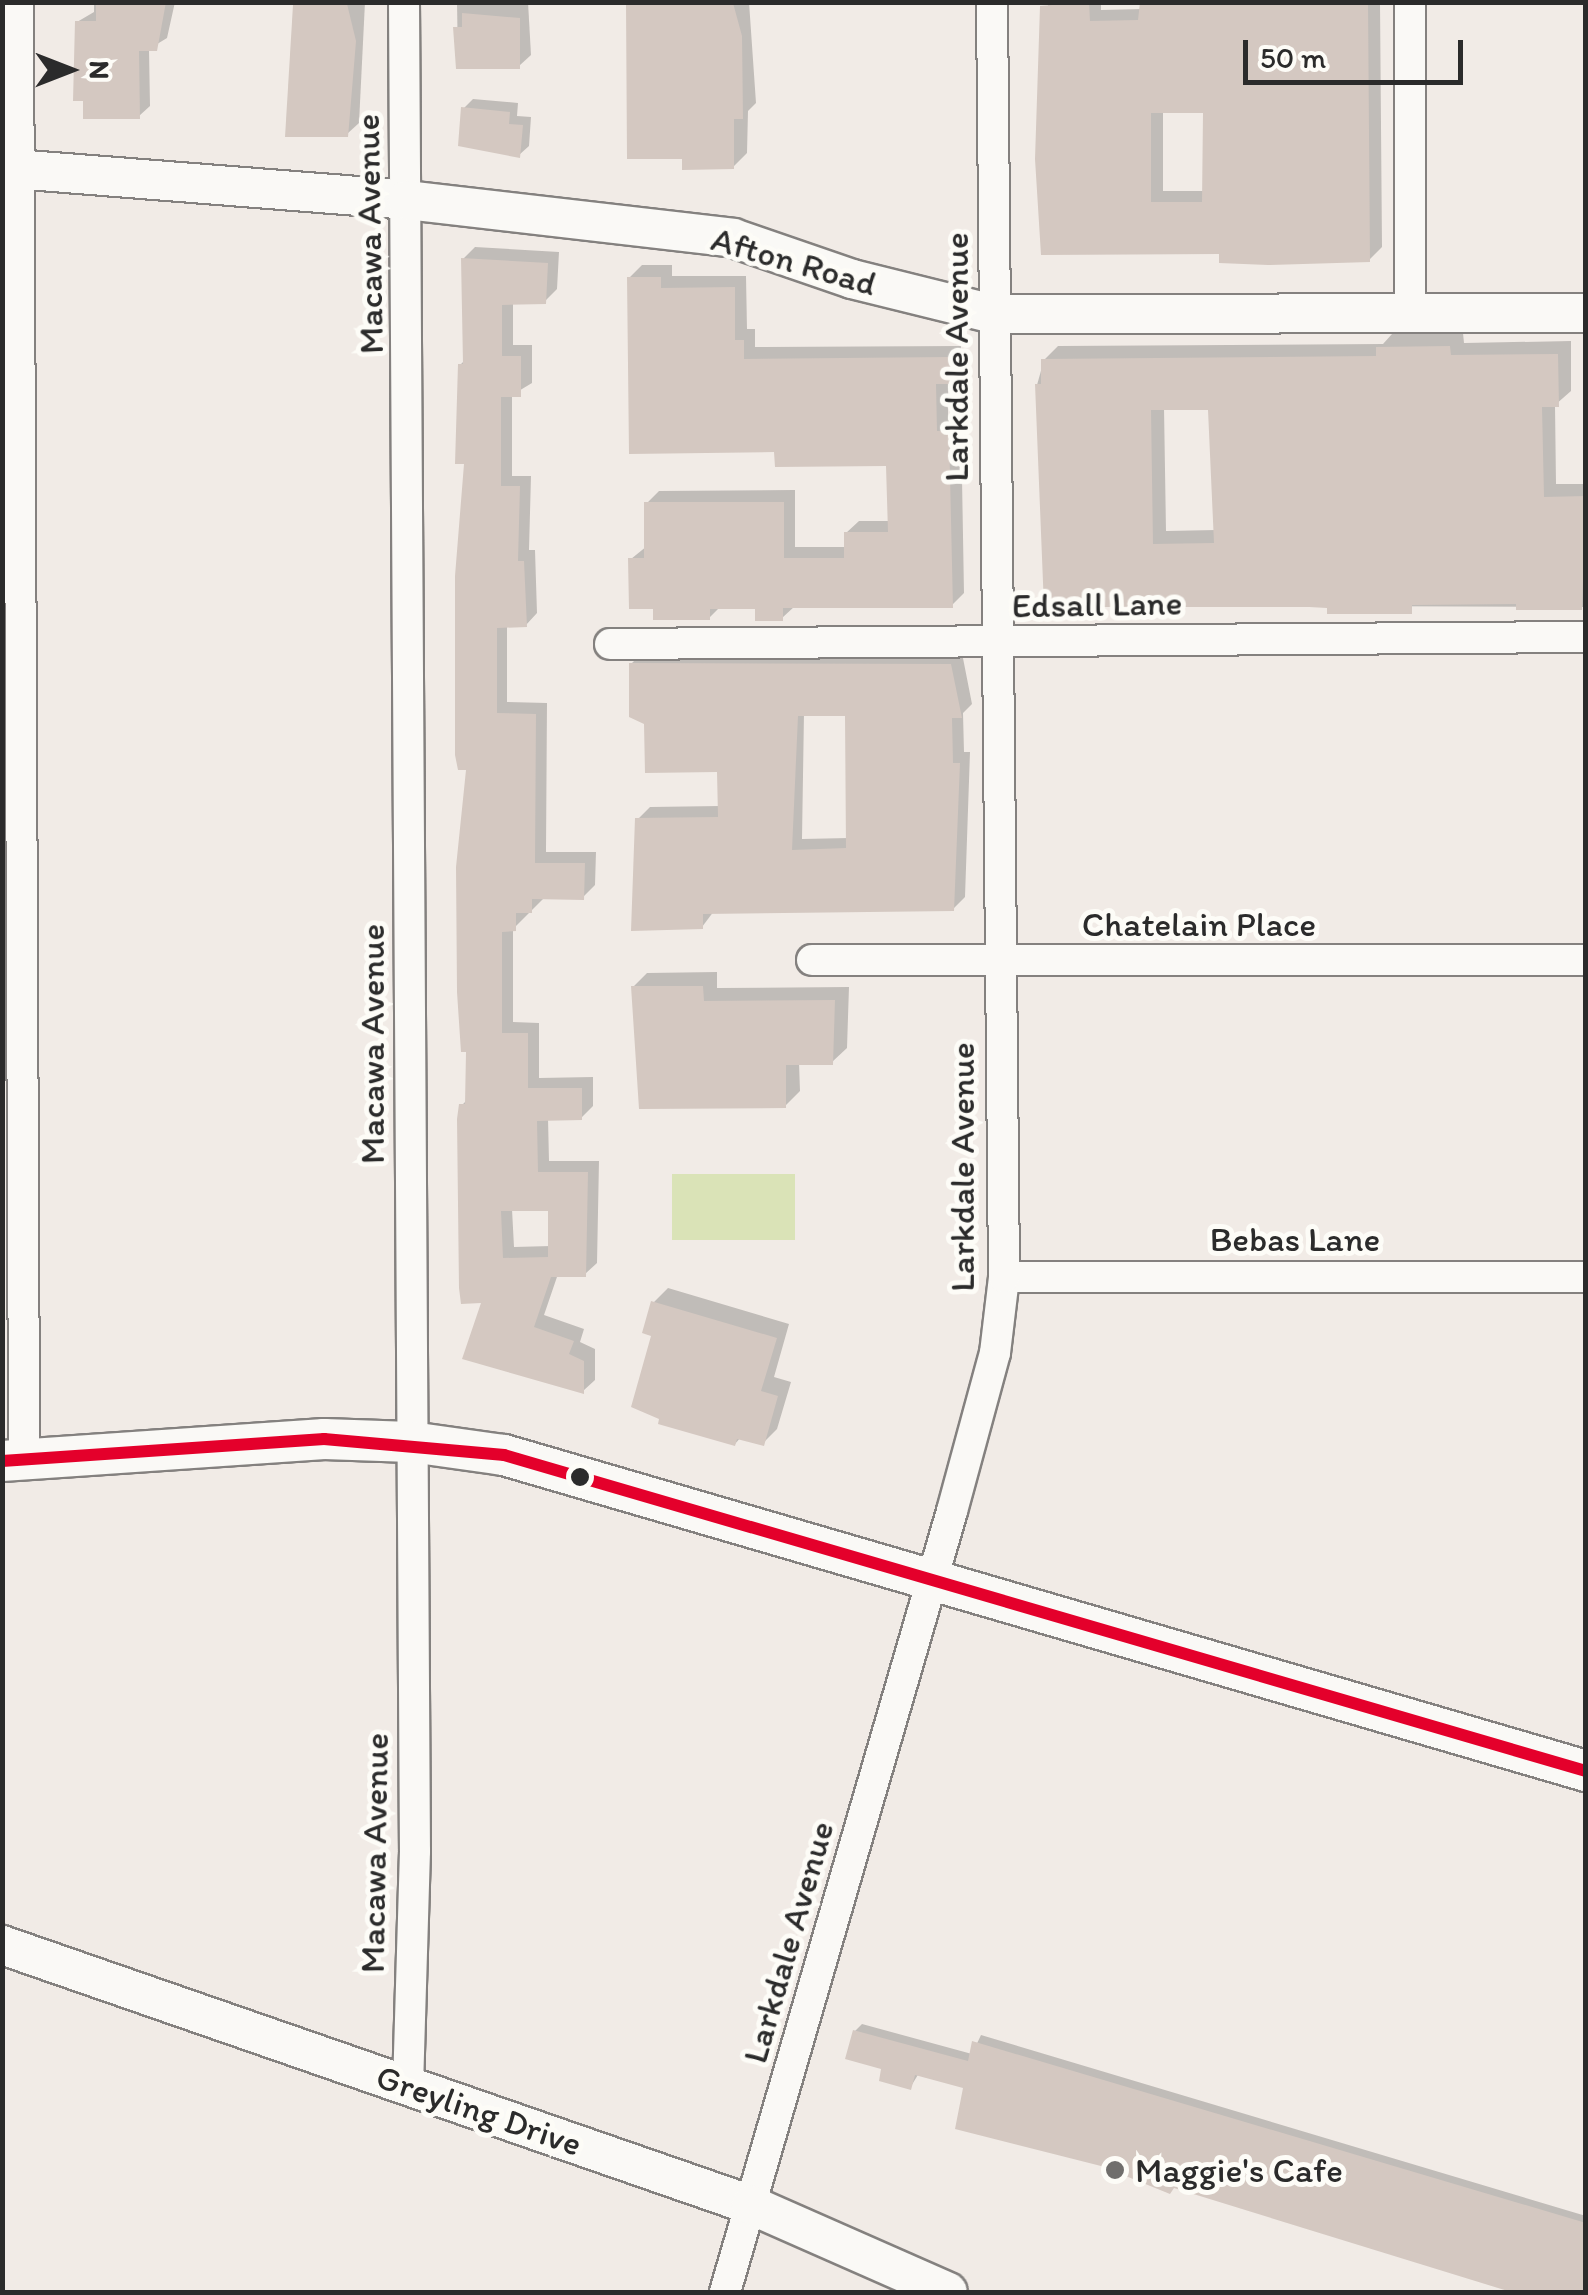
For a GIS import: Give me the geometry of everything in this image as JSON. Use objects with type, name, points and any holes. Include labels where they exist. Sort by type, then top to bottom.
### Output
[{"type":"main road","points":[[13,1461],[324,1439],[411,1442],[504,1455],[1586,1771]]},
{"type":"street","points":[[13,1461],[11,169],[18,2]]},
{"type":"street","name":"Macawa Avenue","points":[[404,2],[414,1850],[408,2085]]},
{"type":"street","name":"Larkdale Avenue","points":[[725,2292],[932,1579],[994,1353],[1004,1277],[996,962],[992,2]]},
{"type":"street","points":[[1410,2],[1410,311]]},
{"type":"street","name":"Afton Road","points":[[11,169],[407,200],[733,238],[852,279],[993,314],[1586,313]]},
{"type":"street","name":"Edsall Lane","points":[[610,644],[1586,638]]},
{"type":"street","name":"Chatelain Place","points":[[812,960],[1586,960]]},
{"type":"street","name":"Bebas Lane","points":[[1004,1277],[1586,1277]]},
{"type":"street","name":"Greyling Drive","points":[[2,1946],[751,2205],[948,2292]]},
{"type":"green space","points":[[672,1174],[795,1174],[795,1240],[672,1240]]},
{"type":"building","points":[[96,2],[166,2],[157,51],[139,51],[140,119],[83,119],[83,101],[73,101],[75,21],[96,21]]},
{"type":"building","points":[[1089,2],[1090,21],[1138,20],[1140,2],[1368,2],[1370,262],[1268,265],[1219,263],[1219,254],[1041,255],[1035,159],[1040,6]],"holes":[[[1151,113],[1203,113],[1202,202],[1151,202]]]},
{"type":"building","points":[[733,3],[742,36],[743,119],[734,119],[734,169],[682,170],[682,159],[627,159],[626,4]]},
{"type":"building","points":[[347,4],[356,41],[348,137],[285,137],[293,5]]},
{"type":"building","points":[[462,13],[520,18],[520,69],[456,69],[453,27],[462,27]]},
{"type":"building","points":[[461,107],[510,112],[509,124],[523,125],[520,158],[458,146]]},
{"type":"building","points":[[461,258],[548,263],[546,304],[502,305],[502,356],[521,356],[521,397],[501,397],[501,486],[520,486],[518,561],[524,561],[527,627],[497,628],[497,713],[536,714],[535,863],[585,863],[584,900],[532,899],[532,913],[516,913],[516,931],[502,932],[502,1033],[528,1033],[528,1088],[582,1088],[582,1120],[537,1121],[538,1172],[588,1172],[586,1277],[551,1277],[534,1327],[574,1341],[569,1354],[584,1361],[584,1394],[462,1359],[481,1303],[461,1304],[459,1288],[457,1119],[459,1104],[465,1104],[466,1052],[461,1052],[457,992],[456,867],[466,770],[458,770],[455,755],[455,576],[464,464],[455,464],[458,364],[463,364]],"holes":[[[501,1211],[548,1211],[548,1257],[503,1258]]]},
{"type":"building","points":[[627,277],[661,277],[661,288],[735,287],[735,340],[744,340],[744,359],[950,357],[950,384],[936,384],[937,431],[949,431],[953,608],[783,608],[783,621],[755,621],[755,609],[710,609],[710,620],[653,620],[653,609],[629,609],[628,558],[644,558],[644,502],[784,502],[784,558],[844,558],[844,532],[888,532],[886,466],[775,467],[774,452],[629,454]]},
{"type":"building","points":[[1450,346],[1451,355],[1558,354],[1559,407],[1542,407],[1544,497],[1586,496],[1582,610],[1516,610],[1516,604],[1412,605],[1412,614],[1327,614],[1327,608],[1309,607],[1044,607],[1035,384],[1041,384],[1041,359],[1376,356],[1376,347]],"holes":[[[1151,410],[1208,410],[1214,543],[1153,544]]]},
{"type":"building","points":[[629,663],[951,664],[962,718],[952,718],[953,763],[960,763],[954,911],[703,914],[703,929],[631,931],[635,818],[718,817],[717,772],[645,773],[644,724],[629,717]],"holes":[[[798,716],[845,716],[846,848],[792,850]]]},
{"type":"building","points":[[631,986],[703,986],[704,1001],[835,1000],[833,1065],[786,1065],[786,1108],[639,1109]]},
{"type":"building","points":[[651,1301],[777,1338],[761,1391],[778,1396],[764,1446],[737,1439],[735,1446],[658,1424],[659,1419],[631,1407],[651,1336],[642,1333]]},
{"type":"building","points":[[853,2030],[968,2061],[972,2041],[1586,2223],[1586,2292],[1511,2292],[1174,2188],[1170,2194],[1101,2166],[955,2129],[963,2088],[915,2075],[911,2090],[879,2081],[881,2069],[845,2059]]},
{"type":"transit line","points":[[2,1461],[324,1439],[504,1455],[1586,1771]]},
{"type":"place","name":"Maggie's Cafe","points":[[1115,2170]]}]
